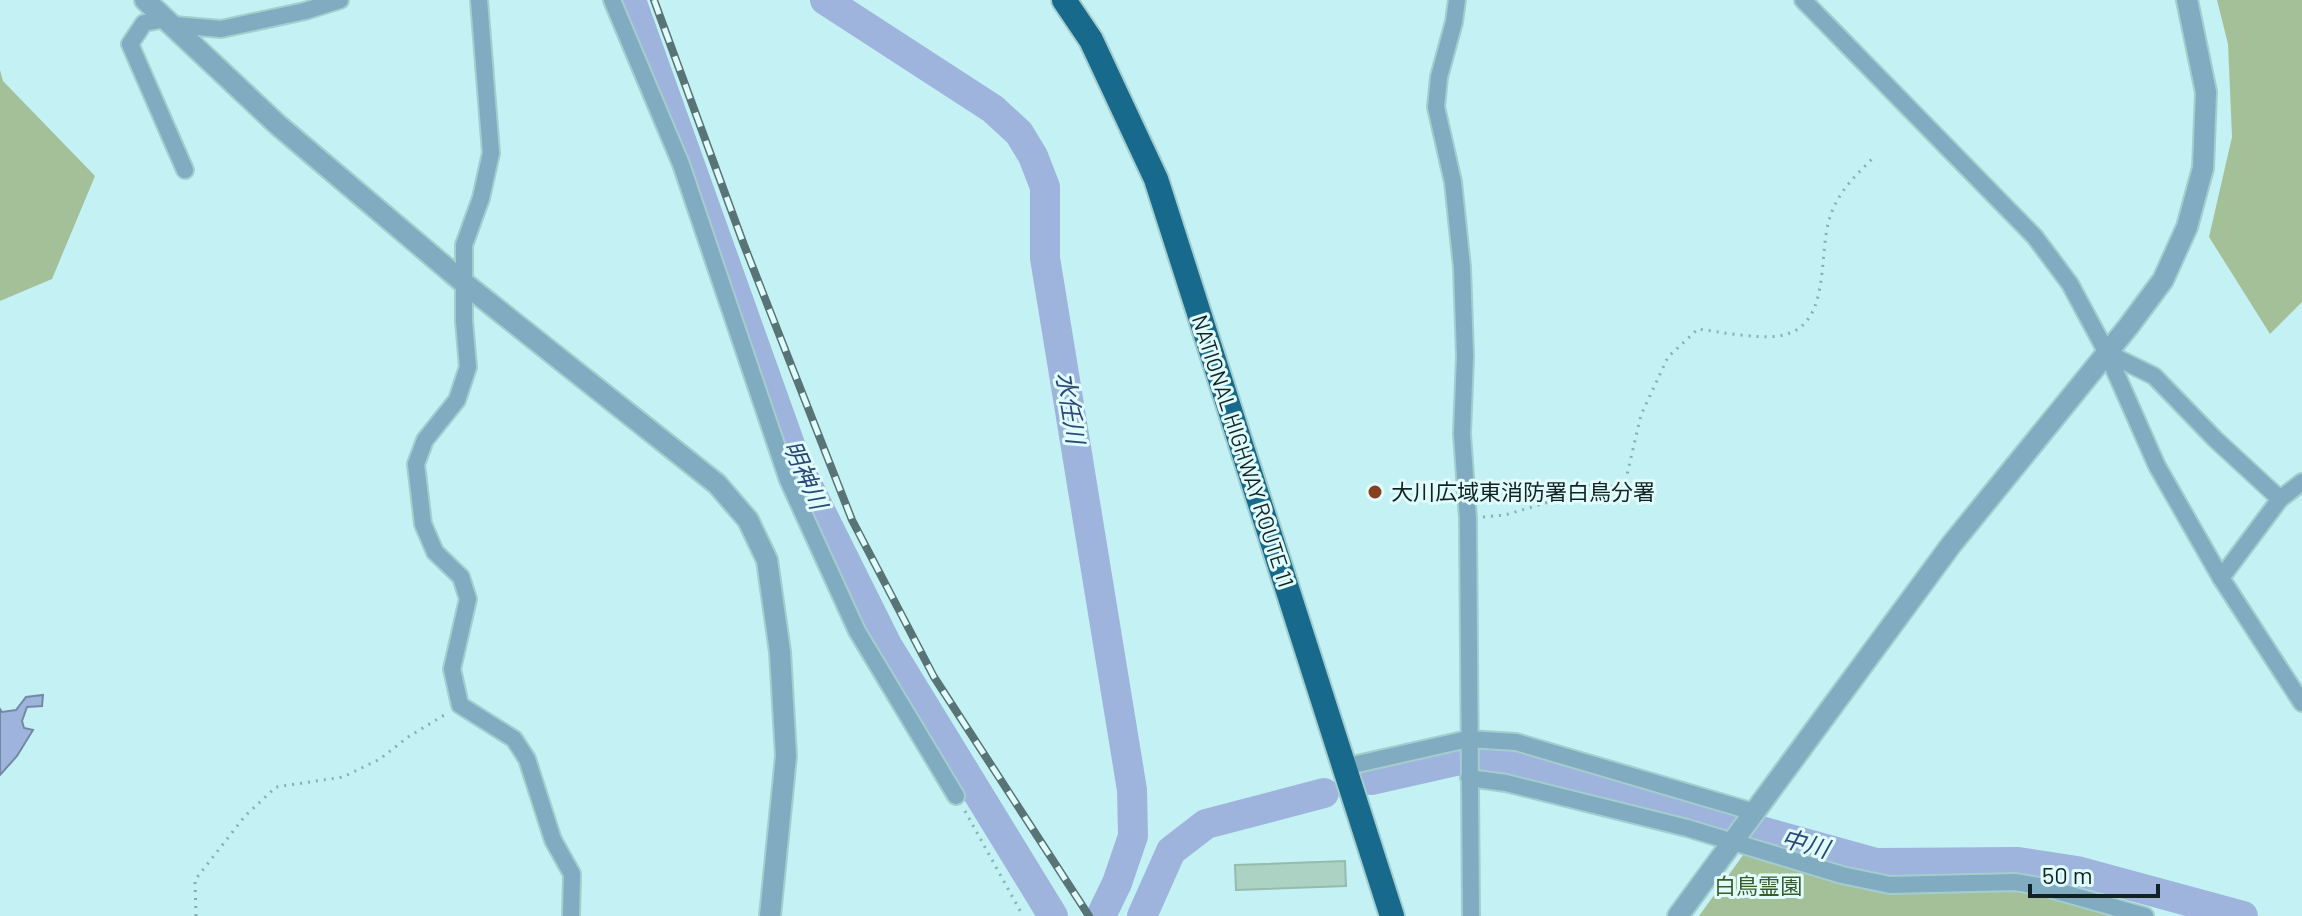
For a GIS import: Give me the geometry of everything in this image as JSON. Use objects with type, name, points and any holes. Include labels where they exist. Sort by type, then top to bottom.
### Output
[{"type":"highway","name":"NATIONAL HIGHWAY ROUTE 11","points":[[1064,0],[1091,40],[1156,179],[1392,916]]},
{"type":"street","points":[[145,0],[278,125],[464,283],[717,484],[748,520],[767,560],[780,652],[786,756],[770,916]]},
{"type":"street","points":[[185,170],[130,44],[144,23],[170,22],[221,29],[305,11],[340,0]]},
{"type":"street","points":[[479,0],[491,153],[481,198],[464,245],[464,321],[468,367],[457,400],[425,440],[416,464],[423,524],[435,552],[461,577],[468,599],[452,669],[460,705],[514,739],[527,759],[553,840],[572,874],[571,916]]},
{"type":"street","points":[[612,0],[681,164],[788,480],[857,631],[956,796]]},
{"type":"street","points":[[1457,0],[1439,77],[1436,107],[1453,182],[1462,267],[1465,356],[1462,434],[1468,519],[1471,916]]},
{"type":"street","points":[[1803,0],[2035,237],[2070,284],[2107,353],[2157,466],[2221,578],[2302,703]]},
{"type":"street","points":[[1678,916],[1951,545],[2163,280],[2187,227],[2203,168],[2206,92],[2187,0]]},
{"type":"street","points":[[2107,353],[2154,376],[2215,439],[2280,499]]},
{"type":"street","points":[[2221,578],[2280,499],[2302,482]]},
{"type":"street","points":[[1344,767],[1468,743],[1516,742],[1754,812]]},
{"type":"street","points":[[1469,778],[1506,783],[1687,828],[1842,875],[1890,885],[2015,882],[2145,916]]},
{"type":"path","points":[[1468,519],[1505,515],[1552,501],[1576,484],[1611,487],[1625,483],[1641,415],[1668,357],[1698,329],[1778,336],[1803,327],[1816,308],[1829,218],[1844,188],[1873,158]]},
{"type":"path","points":[[196,916],[195,880],[245,816],[276,787],[343,777],[380,759],[408,737],[460,705]]},
{"type":"path","points":[[956,796],[1023,916]]},
{"type":"green space","points":[[2217,0],[2302,0],[2302,302],[2270,334],[2209,237],[2232,137],[2228,44]]},
{"type":"green space","points":[[0,70],[3,81],[95,176],[52,279],[0,301]]},
{"type":"green space","name":"白鳥霊園","points":[[1746,851],[1871,891],[2000,884],[2127,916],[1699,916]]},
{"type":"water","points":[[43,695],[42,706],[27,707],[22,721],[24,728],[33,730],[17,756],[0,775],[0,709],[2,712],[16,710],[26,697]]},
{"type":"building","points":[[1345,861],[1346,886],[1236,890],[1235,865]]},
{"type":"waterway","name":"明神川","points":[[631,0],[797,464],[887,645],[1053,916]]},
{"type":"waterway","name":"水任川","points":[[825,0],[993,109],[1019,133],[1033,156],[1045,187],[1045,258],[1132,790],[1133,836],[1117,883],[1101,916]]},
{"type":"waterway","name":"中川","points":[[1371,780],[1455,761],[1504,759],[1592,789],[1717,819],[1876,863],[2018,862],[2077,871],[2243,916]]},
{"type":"waterway","name":"中川","points":[[1142,916],[1171,851],[1206,824],[1324,793]]},
{"type":"railway","points":[[654,0],[744,245],[852,520],[934,677],[1089,916]]},
{"type":"place","name":"大川広域東消防署白鳥分署","points":[[1375,492]]}]
